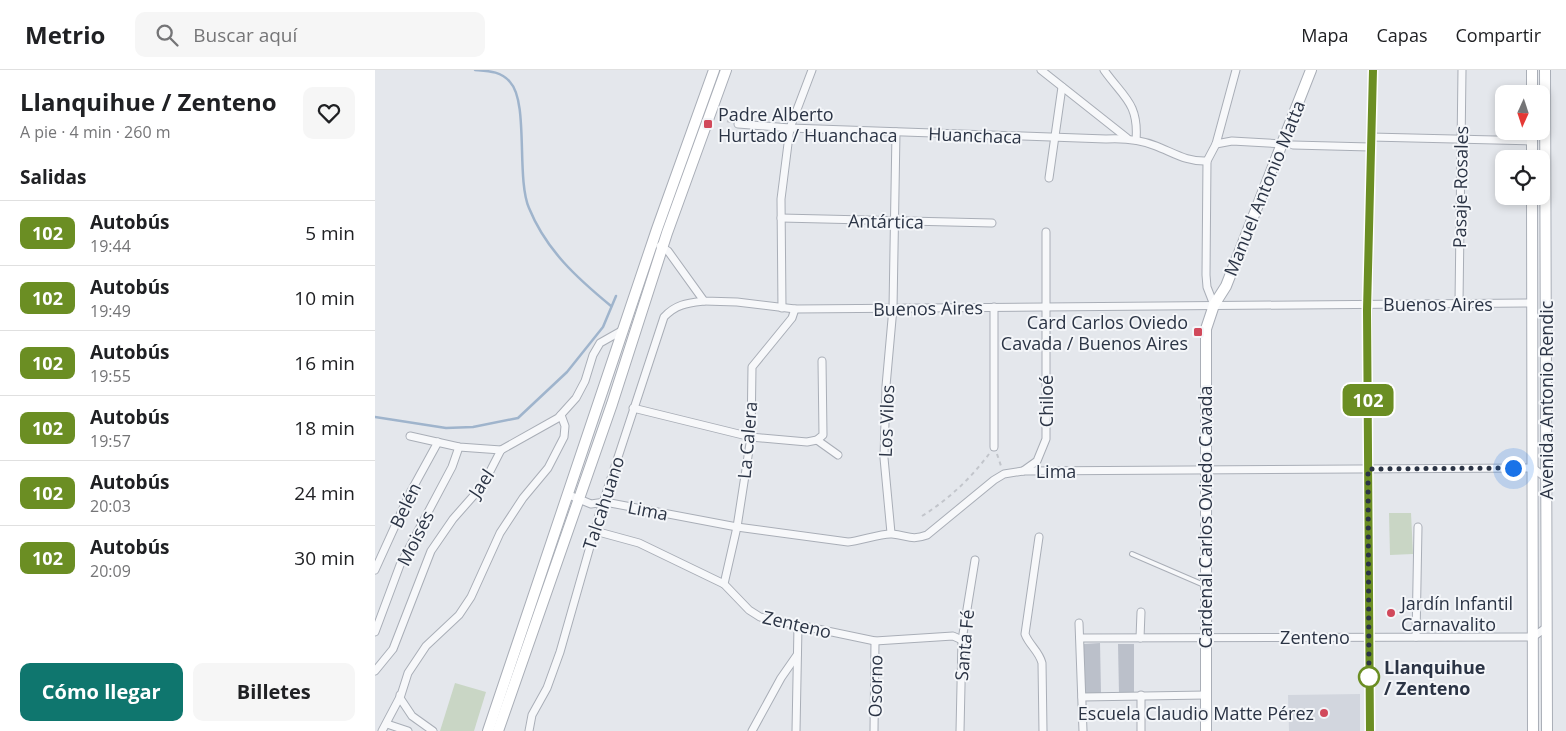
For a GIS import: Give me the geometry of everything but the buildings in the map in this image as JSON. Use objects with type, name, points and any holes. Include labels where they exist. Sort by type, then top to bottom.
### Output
[{"type":"main road","points":[[573,497],[623,330],[652,242],[714,70]]},
{"type":"main road","points":[[497,731],[525,637],[573,497],[726,70]]},
{"type":"main road","name":"Manuel Antonio Matta","points":[[1214,305],[1226,286],[1288,145],[1311,70]]},
{"type":"main road","points":[[1532,70],[1532,85]]},
{"type":"main road","name":"Avenida Antonio Rendic","points":[[1545,70],[1547,731]]},
{"type":"main road","name":"Avenida Antonio Rendic","points":[[1532,205],[1533,731]]},
{"type":"main road","name":"Cardenal Carlos Oviedo Cavada","points":[[1206,731],[1204,344],[1206,329],[1214,305]]},
{"type":"main road","points":[[488,731],[525,637]]},
{"type":"street","points":[[782,308],[781,200],[790,128],[812,70]]},
{"type":"street","points":[[1041,70],[1127,138]]},
{"type":"street","points":[[1104,70],[1132,106],[1137,123],[1136,140]]},
{"type":"street","points":[[1214,305],[1207,287],[1206,275],[1207,161],[1216,144],[1236,70]]},
{"type":"street","points":[[1370,731],[1368,304],[1373,70]]},
{"type":"street","name":"Pasaje Rosales","points":[[1459,304],[1462,70]]},
{"type":"street","points":[[1049,178],[1053,138],[1062,87]]},
{"type":"street","name":"Huanchaca","points":[[738,124],[790,128],[1053,138],[1127,138],[1187,160],[1207,161]]},
{"type":"street","name":"Los Vilos","points":[[891,534],[884,458],[886,386],[893,308],[896,132]]},
{"type":"street","points":[[1371,137],[1461,139],[1495,138]]},
{"type":"street","points":[[1216,144],[1232,141],[1288,145],[1370,147]]},
{"type":"street","name":"Antártica","points":[[781,218],[992,223]]},
{"type":"street","name":"Chiloé","points":[[1023,471],[1037,461],[1046,439],[1046,232]]},
{"type":"street","points":[[652,242],[668,251],[689,277],[704,301]]},
{"type":"street","name":"Buenos Aires","points":[[704,301],[795,309],[1532,303]]},
{"type":"street","name":"Talcahuano","points":[[529,731],[532,716],[547,688],[560,652],[599,515],[605,502],[633,408],[664,317],[672,309],[682,304],[704,301]]},
{"type":"street","points":[[994,307],[994,447]]},
{"type":"street","name":"La Calera","points":[[724,584],[737,527],[751,437],[752,367],[792,318],[795,309]]},
{"type":"street","name":"Jael","points":[[375,671],[393,649],[431,551],[483,485],[501,450],[561,415],[576,398],[585,380],[593,355],[600,343],[623,330]]},
{"type":"street","points":[[633,408],[751,437],[807,442],[817,440],[823,435],[822,361]]},
{"type":"street","points":[[382,731],[401,695],[408,673],[426,646],[459,616],[471,597],[500,533],[523,498],[547,468],[565,437],[565,426],[561,415]]},
{"type":"street","points":[[410,436],[459,447],[501,450]]},
{"type":"street","points":[[817,440],[838,455]]},
{"type":"street","name":"Belén","points":[[375,570],[410,493],[438,442]]},
{"type":"street","name":"Moisés","points":[[375,632],[400,565],[452,467],[459,447]]},
{"type":"street","points":[[1533,468],[1546,478]]},
{"type":"street","name":"Lima","points":[[573,497],[591,504],[605,502],[737,527],[847,542],[865,541],[891,534],[916,539],[927,535],[1004,474],[1023,471],[1533,468]]},
{"type":"street","points":[[591,504],[599,515]]},
{"type":"street","points":[[1416,637],[1418,527]]},
{"type":"street","name":"Zenteno","points":[[595,531],[639,543],[724,584],[749,610],[760,617],[875,641],[953,636],[962,640]]},
{"type":"street","points":[[1039,537],[1025,634],[1027,641],[1040,655],[1042,663],[1043,731]]},
{"type":"street","name":"Santa Fé","points":[[960,731],[962,640],[975,560]]},
{"type":"street","points":[[1140,638],[1141,612]]},
{"type":"street","points":[[1079,623],[1083,731]]},
{"type":"street","points":[[796,731],[798,626]]},
{"type":"street","points":[[1533,637],[1547,627]]},
{"type":"street","name":"Zenteno","points":[[1079,638],[1206,636],[1533,637]]},
{"type":"street","name":"Osorno","points":[[874,731],[875,641]]},
{"type":"street","points":[[752,731],[781,678],[797,654]]},
{"type":"street","points":[[401,695],[399,698],[412,716],[433,731]]},
{"type":"street","points":[[1082,697],[1206,695]]},
{"type":"street","points":[[1141,696],[1141,731]]},
{"type":"street","points":[[387,724],[408,731]]},
{"type":"lane","points":[[1132,554],[1206,586]]},
{"type":"path","points":[[709,118],[738,124]]},
{"type":"path","points":[[994,447],[1004,474]]},
{"type":"path","points":[[922,516],[943,503],[964,484],[994,447]]},
{"type":"shaded area","name":"Escuela Claudio Matte Pérez","points":[[1360,694],[1360,731],[1289,731],[1288,695]]},
{"type":"green space","points":[[1389,513],[1411,513],[1413,554],[1390,555]]},
{"type":"green space","points":[[455,683],[486,692],[474,731],[440,731]]},
{"type":"waterway","points":[[475,70],[494,72],[503,76],[510,82],[516,92],[521,123],[523,178],[529,208],[553,250],[586,285],[611,306]]},
{"type":"waterway","points":[[375,417],[446,428],[473,427],[518,418],[567,372],[603,327],[616,296]]},
{"type":"bus line","name":"102","points":[[1370,731],[1367,310],[1373,70]]},
{"type":"place","name":"Padre Alberto Hurtado / Huanchaca","points":[[708,124]]},
{"type":"place","name":"Card Carlos Oviedo Cavada / Buenos Aires","points":[[1198,332]]},
{"type":"place","name":"Jardín Infantil Carnavalito","points":[[1391,613]]},
{"type":"place","name":"Llanquihue / Zenteno","points":[[1369,677]]},
{"type":"place","name":"Escuela Claudio Matte Pérez","points":[[1324,713]]},
{"type":"route","points":[[1369,677],[1369,679],[1368,469],[1513,468]]}]
